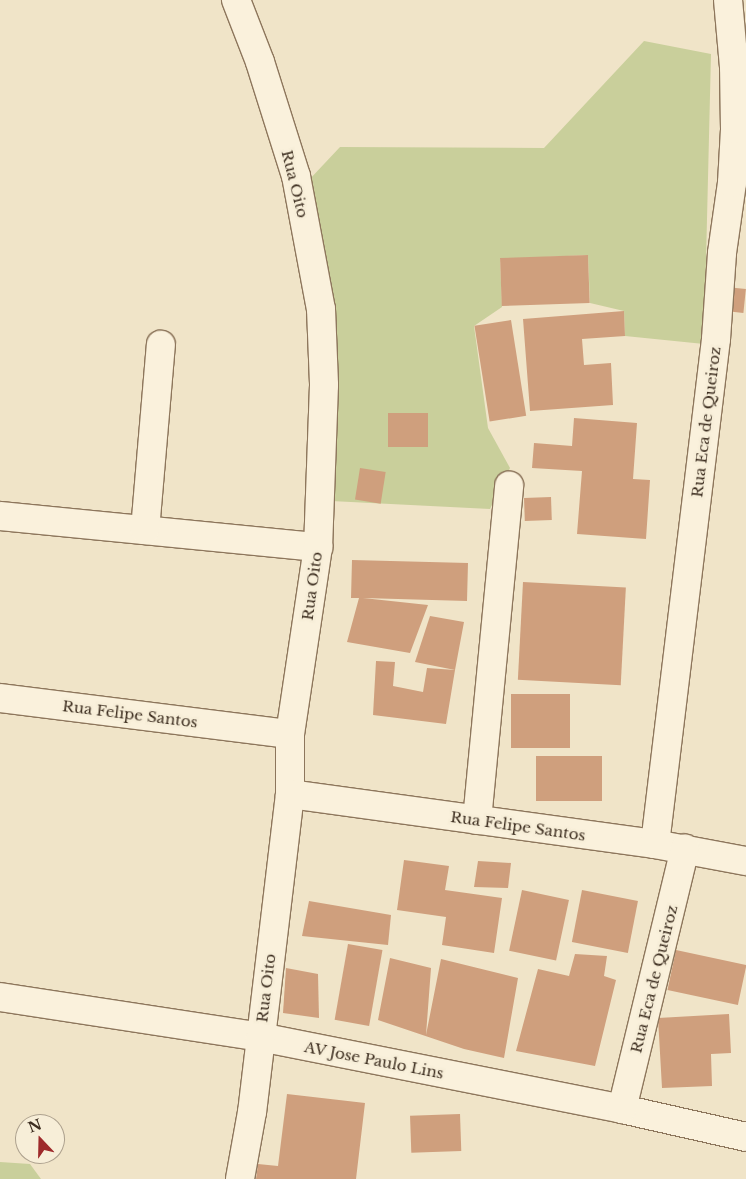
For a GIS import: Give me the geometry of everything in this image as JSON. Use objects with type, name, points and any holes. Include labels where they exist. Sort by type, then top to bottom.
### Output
[{"type":"street","name":"Rua Oito","points":[[236,0],[260,62],[296,176],[321,309],[324,385],[318,548],[290,734],[290,794],[252,1112],[240,1179]]},
{"type":"street","name":"Rua Eca de Queiroz","points":[[655,844],[716,339],[722,253],[732,183],[735,129],[734,67],[728,0]]},
{"type":"street","points":[[145,530],[161,345]]},
{"type":"street","points":[[477,820],[509,486]]},
{"type":"street","points":[[0,516],[318,548]]},
{"type":"street","name":"Rua Felipe Santos","points":[[0,698],[290,734]]},
{"type":"street","name":"Rua Felipe Santos","points":[[290,794],[655,844],[746,862]]},
{"type":"street","name":"Rua Eca de Queiroz","points":[[622,1109],[685,850]]},
{"type":"street","name":"AV Jose Paulo Lins","points":[[0,997],[260,1037],[622,1109],[746,1137]]},
{"type":"green space","points":[[644,41],[711,54],[704,344],[625,336],[624,311],[590,303],[588,255],[500,259],[502,307],[474,326],[488,428],[510,468],[490,509],[331,501],[308,181],[340,147],[544,148]]},
{"type":"green space","points":[[0,1162],[30,1164],[41,1179],[0,1179]]},
{"type":"building","points":[[588,255],[590,303],[502,306],[500,258]]},
{"type":"building","points":[[726,287],[746,289],[743,313],[723,311]]},
{"type":"building","points":[[624,311],[625,336],[582,339],[584,365],[611,363],[613,405],[530,411],[523,319]]},
{"type":"building","points":[[511,320],[526,416],[490,422],[474,326]]},
{"type":"building","points":[[388,413],[428,413],[428,447],[388,447]]},
{"type":"building","points":[[574,418],[637,423],[633,479],[650,480],[646,539],[577,534],[582,471],[532,468],[534,443],[572,446]]},
{"type":"building","points":[[360,468],[386,472],[381,504],[355,500]]},
{"type":"building","points":[[551,497],[552,520],[525,521],[524,498]]},
{"type":"building","points":[[352,560],[468,563],[467,601],[363,598],[428,605],[410,653],[347,642],[359,598],[351,598]]},
{"type":"building","points":[[523,582],[626,587],[621,685],[518,680]]},
{"type":"building","points":[[430,616],[464,622],[455,670],[415,662]]},
{"type":"building","points":[[376,661],[395,662],[393,686],[423,692],[427,668],[455,670],[446,724],[373,715]]},
{"type":"building","points":[[511,694],[570,694],[570,748],[511,748]]},
{"type":"building","points":[[536,756],[602,756],[602,801],[536,801]]},
{"type":"building","points":[[404,860],[449,866],[445,890],[502,898],[494,953],[442,945],[446,917],[397,910]]},
{"type":"building","points":[[478,861],[511,863],[508,888],[474,887]]},
{"type":"building","points":[[522,890],[569,900],[556,961],[509,951]]},
{"type":"building","points":[[582,890],[638,901],[628,953],[572,942]]},
{"type":"building","points":[[309,901],[391,915],[388,945],[302,936]]},
{"type":"building","points":[[348,944],[382,950],[369,1026],[335,1020]]},
{"type":"building","points":[[676,950],[746,965],[738,1005],[667,990]]},
{"type":"building","points":[[575,954],[607,956],[604,976],[616,980],[595,1066],[516,1051],[538,969],[569,976]]},
{"type":"building","points":[[390,958],[431,968],[426,1035],[441,959],[518,978],[504,1058],[464,1049],[378,1020]]},
{"type":"building","points":[[286,968],[318,974],[319,1018],[283,1013]]},
{"type":"building","points":[[729,1014],[731,1053],[711,1054],[712,1086],[662,1088],[658,1018]]},
{"type":"building","points":[[287,1094],[365,1103],[356,1179],[256,1179],[258,1164],[278,1166]]},
{"type":"building","points":[[460,1114],[461,1151],[411,1153],[410,1116]]}]
